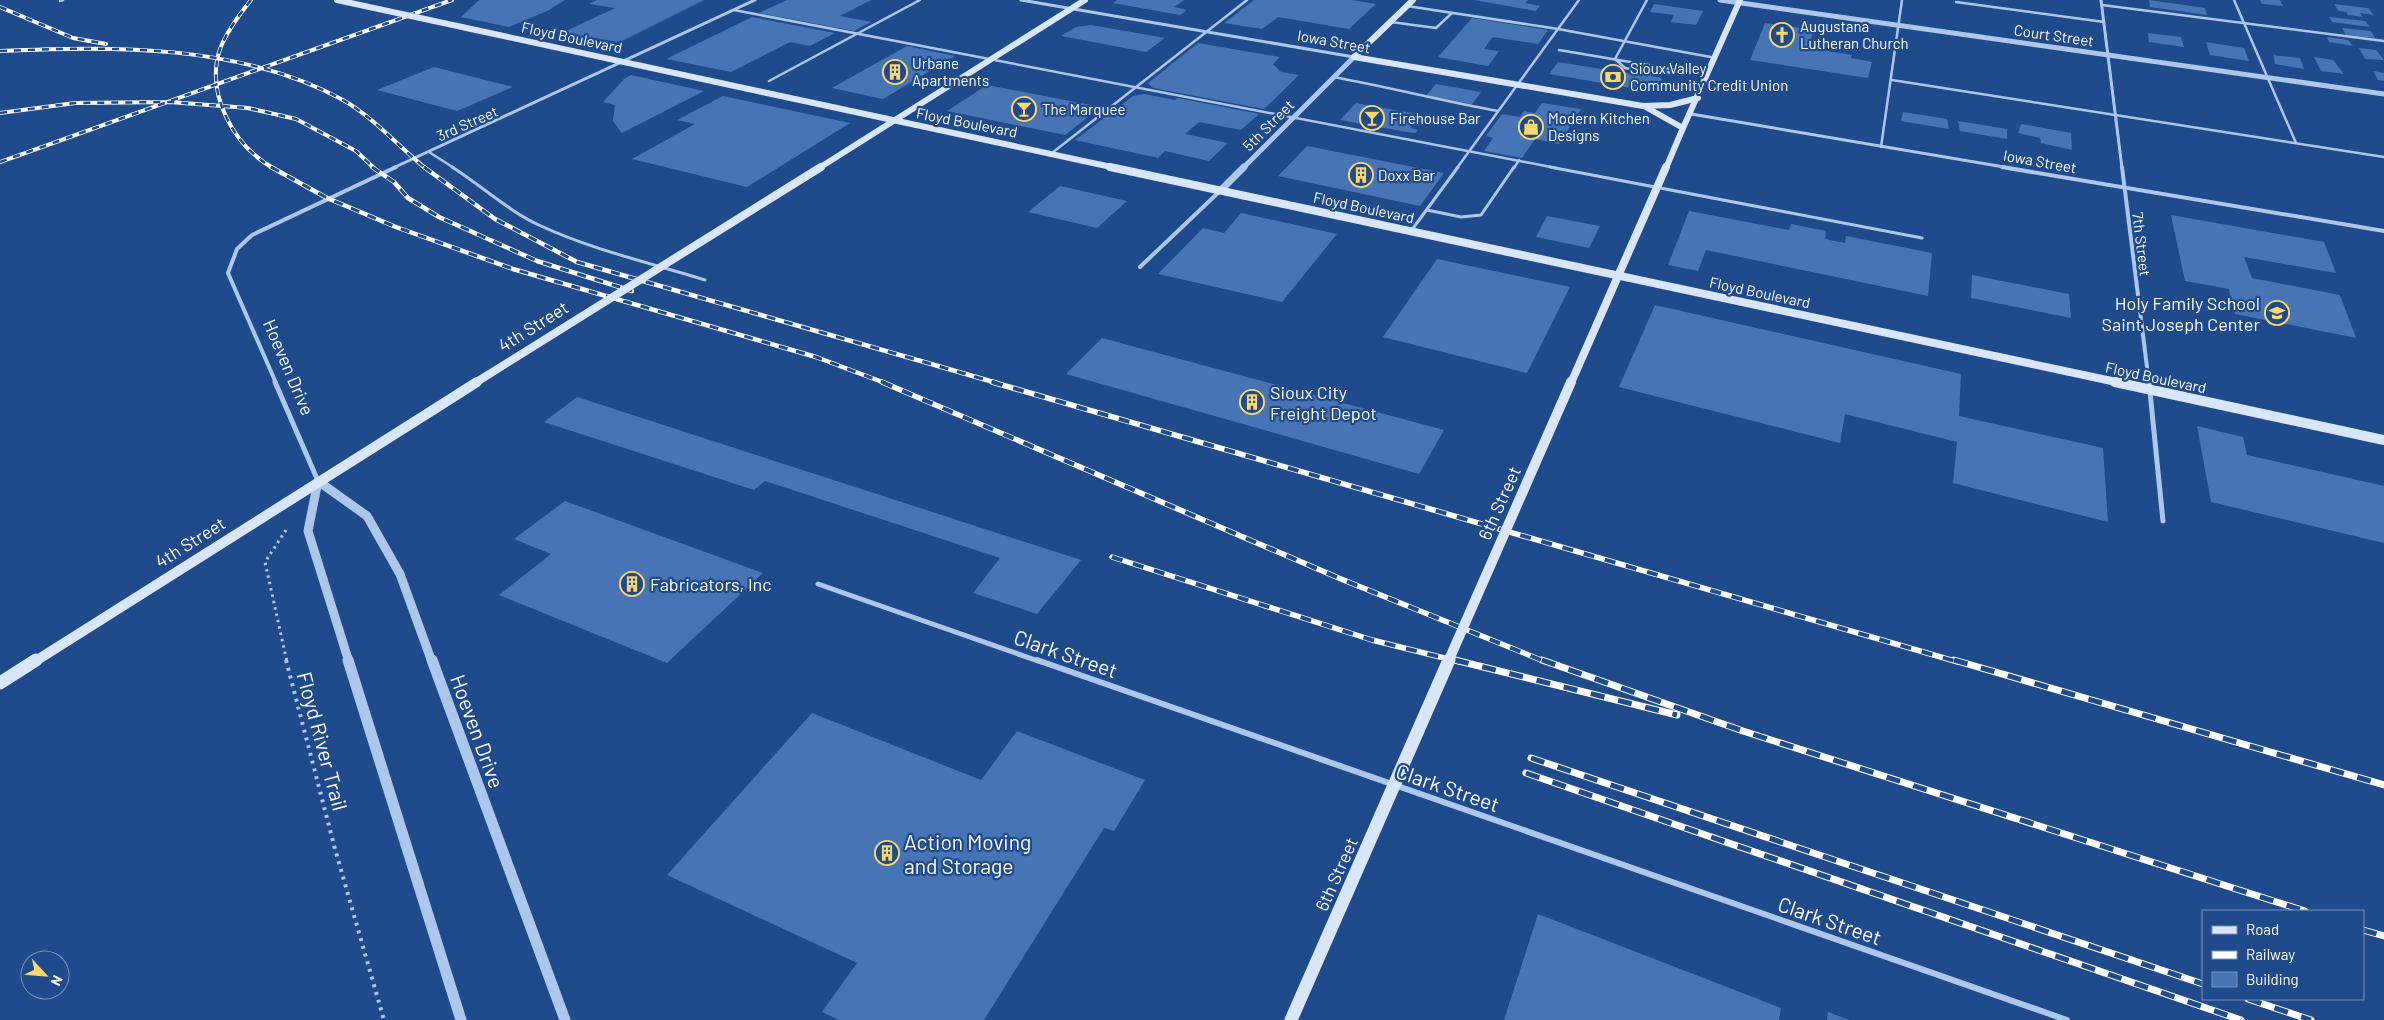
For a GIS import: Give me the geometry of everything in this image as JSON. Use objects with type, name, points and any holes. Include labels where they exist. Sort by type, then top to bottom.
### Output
[{"type":"main road","name":"Floyd Boulevard","points":[[337,0],[2384,440]]},
{"type":"main road","name":"4th Street","points":[[0,683],[318,481],[1085,0]]},
{"type":"main road","name":"5th Street","points":[[1354,57],[1413,0]]},
{"type":"main road","name":"6th Street","points":[[1291,1020],[1683,128],[1716,58],[1739,1]]},
{"type":"main road","name":"Iowa Street","points":[[1354,57],[1643,106],[1670,105],[1698,98]]},
{"type":"main road","name":"Iowa Street","points":[[1643,106],[1683,128]]},
{"type":"street","name":"3rd Street","points":[[239,294],[228,273],[231,255],[241,243],[268,226],[755,0]]},
{"type":"street","name":"Iowa Street","points":[[1021,0],[1354,57]]},
{"type":"street","name":"Court Street","points":[[1720,0],[1739,1],[2384,94]]},
{"type":"street","name":"7th Street","points":[[2101,0],[2150,389],[2163,521]]},
{"type":"street","name":"5th Street","points":[[1140,267],[1221,190],[1354,57]]},
{"type":"street","name":"Iowa Street","points":[[1691,114],[2384,231]]},
{"type":"street","name":"Hoeven Drive","points":[[239,294],[318,481],[367,516],[400,574],[565,1020]]},
{"type":"street","points":[[318,481],[308,531],[461,1020]]},
{"type":"street","name":"Clark Street","points":[[818,584],[2067,1020]]},
{"type":"lane","points":[[769,81],[920,0]]},
{"type":"lane","points":[[1052,153],[1247,0]]},
{"type":"lane","points":[[1411,231],[1580,0]]},
{"type":"lane","points":[[1615,59],[1647,0]]},
{"type":"lane","points":[[1881,147],[1902,0]]},
{"type":"lane","points":[[2234,0],[2296,143]]},
{"type":"lane","points":[[1956,2],[2104,22]]},
{"type":"lane","points":[[1407,6],[1558,29],[1716,58]]},
{"type":"lane","points":[[2102,6],[2384,41]]},
{"type":"lane","points":[[734,10],[1922,238]]},
{"type":"lane","points":[[1391,22],[1436,28],[1452,13]]},
{"type":"lane","points":[[1559,50],[1707,75]]},
{"type":"lane","points":[[1615,59],[1625,68],[1636,70]]},
{"type":"lane","points":[[1652,73],[1685,72]]},
{"type":"lane","points":[[1334,77],[1408,91],[1429,99],[1498,111]]},
{"type":"lane","points":[[1892,80],[2384,157]]},
{"type":"lane","points":[[429,152],[467,176],[512,210],[541,226],[585,243],[705,280]]},
{"type":"lane","points":[[1426,210],[1460,217],[1473,218],[1481,215],[1519,160]]},
{"type":"path","name":"Floyd River Trail","points":[[292,521],[265,562],[280,634],[355,921],[384,1020]]},
{"type":"building","points":[[479,0],[565,0],[547,11],[509,27],[461,17]]},
{"type":"building","points":[[597,0],[704,0],[620,42],[562,33],[615,8],[589,4]]},
{"type":"building","points":[[787,0],[871,0],[840,16],[871,22],[854,31],[759,13]]},
{"type":"building","points":[[1117,0],[1184,0],[1174,7],[1187,10],[1180,15],[1113,3]]},
{"type":"building","points":[[1254,0],[1352,0],[1376,4],[1349,29],[1278,17],[1262,29],[1224,23]]},
{"type":"building","points":[[1474,0],[1528,0],[1525,3],[1540,6],[1536,11]]},
{"type":"building","points":[[2149,0],[2205,8],[2207,15],[2150,7]]},
{"type":"building","points":[[2260,0],[2280,0],[2283,6],[2262,4]]},
{"type":"building","points":[[1654,4],[1703,11],[1696,25],[1671,22],[1674,15],[1650,12]]},
{"type":"building","points":[[2334,4],[2368,8],[2374,15],[2360,13],[2363,17],[2348,15],[2346,12],[2339,11]]},
{"type":"building","points":[[752,17],[835,33],[810,46],[790,42],[731,72],[666,59]]},
{"type":"building","points":[[2329,17],[2365,21],[2370,27],[2332,22]]},
{"type":"building","points":[[1472,18],[1548,30],[1538,44],[1493,37],[1484,49],[1499,51],[1488,66],[1438,57]]},
{"type":"building","points":[[1765,23],[1814,30],[1808,48],[1852,55],[1851,58],[1872,62],[1868,78],[1750,60]]},
{"type":"building","points":[[1091,25],[1165,38],[1146,52],[1061,36],[1076,27]]},
{"type":"building","points":[[2342,28],[2371,31],[2375,38],[2346,35]]},
{"type":"building","points":[[2148,33],[2181,37],[2184,47],[2149,42]]},
{"type":"building","points":[[2327,37],[2348,40],[2353,46],[2329,42]]},
{"type":"building","points":[[2206,42],[2244,48],[2249,61],[2210,55]]},
{"type":"building","points":[[1198,43],[1280,57],[1273,64],[1281,72],[1299,75],[1264,109],[1153,88],[1148,83]]},
{"type":"building","name":"Urbane Apartments","points":[[907,46],[955,56],[883,99],[832,88]]},
{"type":"building","points":[[2359,48],[2376,50],[2384,60],[2365,59]]},
{"type":"building","points":[[2273,55],[2300,58],[2304,69],[2275,64]]},
{"type":"building","points":[[2314,57],[2333,60],[2344,74],[2321,71]]},
{"type":"building","name":"Sioux Valley Community Credit Union","points":[[1558,62],[1633,74],[1639,65],[1654,67],[1651,76],[1662,78],[1655,92],[1549,74]]},
{"type":"building","points":[[434,67],[513,87],[457,111],[377,90]]},
{"type":"building","points":[[2373,71],[2384,73],[2384,81],[2378,80]]},
{"type":"building","points":[[631,75],[704,91],[622,133],[613,121],[615,105],[603,102],[624,79]]},
{"type":"building","points":[[1436,84],[1481,92],[1472,104],[1426,96]]},
{"type":"building","name":"The Marquee","points":[[987,85],[1101,107],[1065,135],[947,111]]},
{"type":"building","points":[[1144,94],[1175,100],[1178,98],[1259,114],[1241,130],[1199,122],[1185,134],[1228,143],[1209,161],[1165,151],[1158,158],[1075,140],[1133,96]]},
{"type":"building","points":[[723,96],[850,123],[747,187],[632,159],[695,124],[677,120]]},
{"type":"building","points":[[1356,103],[1422,115],[1410,128],[1418,130],[1415,133],[1407,132],[1340,120]]},
{"type":"building","name":"Modern Kitchen Designs","points":[[1542,103],[1581,109],[1559,144],[1535,139],[1522,158],[1484,151],[1493,138],[1486,136],[1502,114],[1520,117],[1524,111],[1535,113]]},
{"type":"building","points":[[1903,112],[1947,119],[1949,129],[1901,121]]},
{"type":"building","points":[[1958,121],[2007,129],[2007,139],[1960,131]]},
{"type":"building","points":[[2021,124],[2071,133],[2072,150],[2041,143],[2040,138],[2018,133]]},
{"type":"building","name":"Doxx Bar","points":[[1307,146],[1444,173],[1420,206],[1278,176]]},
{"type":"building","points":[[1060,186],[1127,201],[1097,228],[1028,212]]},
{"type":"building","points":[[1689,211],[1789,230],[1791,224],[1826,231],[1825,239],[1845,243],[1846,236],[1932,253],[1928,296],[1706,250],[1698,271],[1668,265]]},
{"type":"building","points":[[1241,213],[1337,234],[1282,302],[1158,274],[1203,228],[1224,233]]},
{"type":"building","points":[[2171,215],[2324,242],[2336,273],[2244,257],[2252,278],[2340,295],[2356,338],[2235,314],[2229,289],[2185,281]]},
{"type":"building","points":[[1547,216],[1600,226],[1589,248],[1536,237]]},
{"type":"building","points":[[1437,259],[1570,287],[1527,373],[1383,337]]},
{"type":"building","points":[[1972,275],[2069,294],[2071,318],[1971,298]]},
{"type":"building","points":[[1655,305],[1961,374],[1959,416],[2103,448],[2108,522],[1953,483],[1957,442],[1845,414],[1840,443],[1619,387]]},
{"type":"building","name":"Sioux City Freight Depot","points":[[1102,338],[1444,430],[1419,474],[1066,374]]},
{"type":"building","points":[[577,397],[1081,560],[1037,614],[973,593],[1000,558],[765,481],[754,490],[544,422]]},
{"type":"building","points":[[2197,426],[2243,437],[2247,455],[2384,486],[2384,543],[2211,502]]},
{"type":"building","name":"Fabricators, Inc","points":[[565,501],[763,573],[667,663],[499,595],[551,554],[514,539]]},
{"type":"building","name":"Action Moving and Storage","points":[[812,713],[981,780],[1017,731],[1145,780],[1114,831],[1104,828],[984,1020],[839,1020],[822,1012],[857,963],[667,875]]},
{"type":"building","points":[[1538,914],[1781,1008],[1779,1020],[1504,1020]]},
{"type":"building","points":[[1828,1012],[1849,1020],[1827,1020]]},
{"type":"railway","points":[[218,59],[223,42],[251,0]]},
{"type":"railway","points":[[262,68],[452,0]]},
{"type":"railway","points":[[0,7],[73,38],[106,44]]},
{"type":"railway","points":[[0,51],[43,49],[131,50],[176,53],[218,59]]},
{"type":"railway","points":[[216,84],[218,59]]},
{"type":"railway","points":[[218,59],[262,68]]},
{"type":"railway","points":[[216,84],[262,68]]},
{"type":"railway","points":[[262,68],[303,82],[343,100],[375,123],[425,168]]},
{"type":"railway","points":[[167,102],[216,84]]},
{"type":"railway","points":[[216,84],[222,106]]},
{"type":"railway","points":[[0,113],[75,103],[167,102]]},
{"type":"railway","points":[[0,162],[167,102]]},
{"type":"railway","points":[[167,102],[222,106]]},
{"type":"railway","points":[[222,106],[248,108],[296,119],[356,151],[374,168]]},
{"type":"railway","points":[[222,106],[235,133],[259,158],[273,168]]},
{"type":"railway","points":[[271,167],[327,198],[396,227],[513,269],[816,357],[885,383]]},
{"type":"railway","points":[[372,167],[394,182],[408,198],[439,217],[537,261],[632,291]]},
{"type":"railway","points":[[424,167],[495,219],[577,262],[997,383]]},
{"type":"railway","points":[[882,382],[1341,579],[1546,662]]},
{"type":"railway","points":[[992,382],[1958,662]]},
{"type":"railway","points":[[1112,557],[1372,640],[1460,662]]},
{"type":"railway","points":[[1455,660],[1677,715]]},
{"type":"railway","points":[[1542,660],[1743,731],[2302,910]]},
{"type":"railway","points":[[1954,660],[2384,785]]},
{"type":"railway","points":[[1531,758],[2202,984]]},
{"type":"railway","points":[[1526,773],[2241,1020]]},
{"type":"railway","points":[[2364,930],[2384,936]]},
{"type":"railway","points":[[2251,1000],[2311,1020]]},
{"type":"place","name":"Augustana Lutheran Church","points":[[1782,35]]},
{"type":"place","name":"Urbane Apartments","points":[[895,72]]},
{"type":"place","name":"Sioux Valley Community Credit Union","points":[[1613,77]]},
{"type":"place","name":"The Marquee","points":[[1024,109]]},
{"type":"place","name":"Firehouse Bar","points":[[1372,118]]},
{"type":"place","name":"Modern Kitchen Designs","points":[[1531,127]]},
{"type":"place","name":"Doxx Bar","points":[[1361,175]]},
{"type":"place","name":"Holy Family School Saint Joseph Center","points":[[2277,313]]},
{"type":"place","name":"Sioux City Freight Depot","points":[[1252,402]]},
{"type":"place","name":"Fabricators, Inc","points":[[632,584]]},
{"type":"place","name":"Action Moving and Storage","points":[[887,853]]}]
